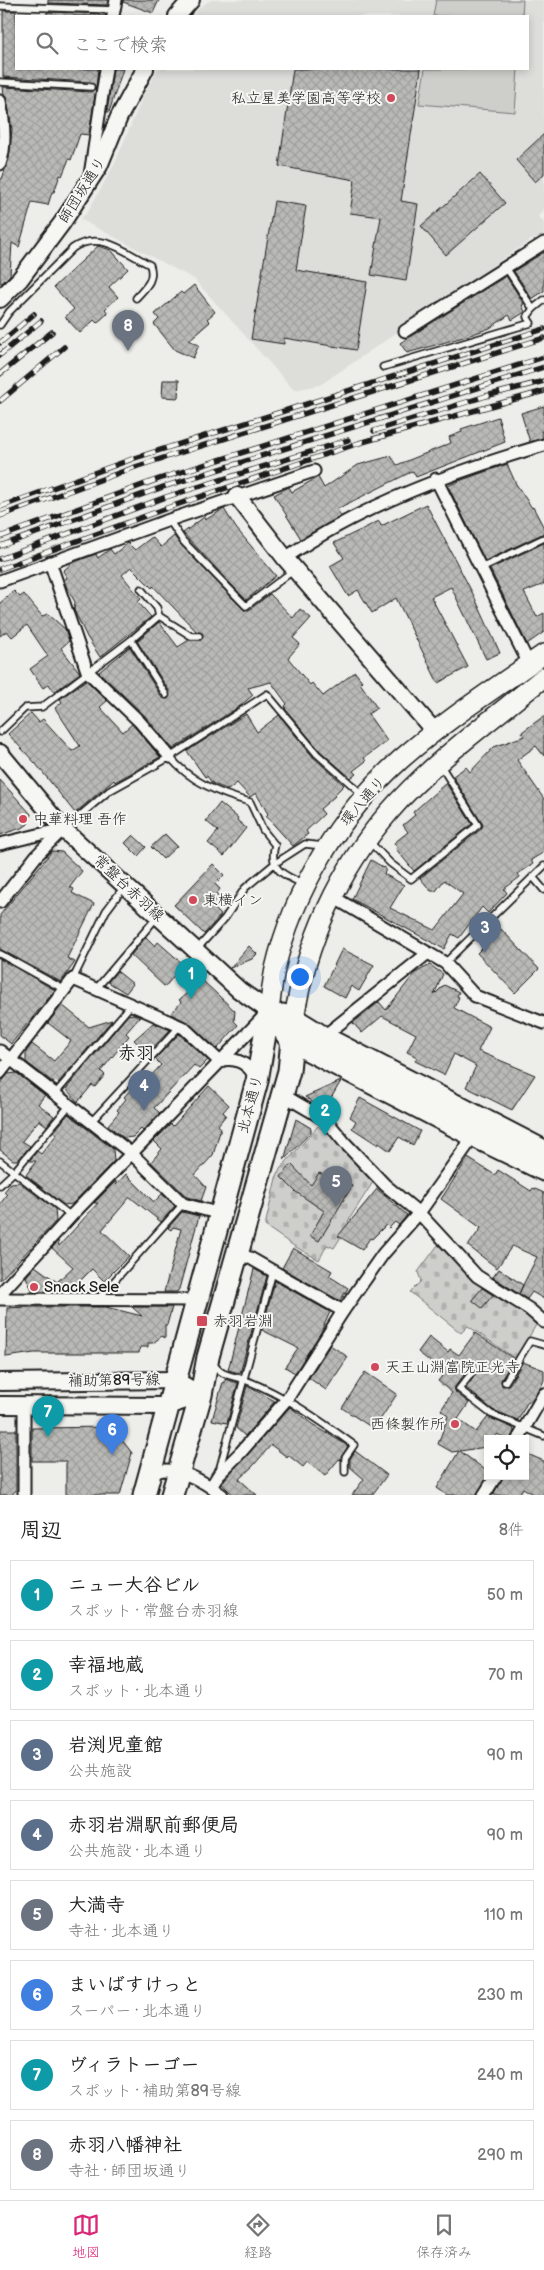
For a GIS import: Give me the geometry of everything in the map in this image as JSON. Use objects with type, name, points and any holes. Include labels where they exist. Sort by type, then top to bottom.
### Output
[{"type":"highway","points":[[269,1011],[294,1019],[544,1170]]},
{"type":"highway","points":[[269,1011],[291,1041],[478,1129],[544,1151]]},
{"type":"highway","name":"北本通り","points":[[146,1486],[257,1081],[269,1011]]},
{"type":"highway","name":"北本通り","points":[[172,1495],[201,1396],[208,1357],[283,1095],[289,1071],[294,1019]]},
{"type":"main road","name":"環八通り","points":[[269,1011],[274,971],[283,942],[306,885],[328,846],[365,797],[399,761],[435,732],[539,661]]},
{"type":"main road","name":"環八通り","points":[[294,1019],[300,985],[310,953],[333,897],[348,868],[367,839],[390,810],[439,764],[544,677]]},
{"type":"street","points":[[178,15],[191,0]]},
{"type":"street","points":[[89,180],[106,70]]},
{"type":"street","name":"師団坂通り","points":[[0,299],[20,279],[62,223],[99,166],[119,117],[144,70]]},
{"type":"street","points":[[0,101],[3,157],[0,164]]},
{"type":"street","points":[[405,331],[544,243]]},
{"type":"street","points":[[290,564],[317,536],[436,479],[544,445]]},
{"type":"street","points":[[0,581],[236,496],[314,471]]},
{"type":"street","points":[[436,479],[480,568],[539,661]]},
{"type":"street","points":[[236,496],[290,564],[435,732]]},
{"type":"street","points":[[50,562],[87,672],[139,722],[170,757]]},
{"type":"street","name":"常盤台赤羽線","points":[[0,754],[63,829],[239,990],[269,1011]]},
{"type":"street","points":[[0,844],[63,829]]},
{"type":"street","points":[[0,902],[37,855],[63,829]]},
{"type":"street","points":[[333,897],[444,963],[475,996],[544,1023]]},
{"type":"street","points":[[323,1037],[428,953]]},
{"type":"street","points":[[0,1073],[73,979],[180,1026],[219,1060],[239,1061],[250,1068],[257,1081]]},
{"type":"street","points":[[0,1294],[219,1060],[269,1011]]},
{"type":"street","points":[[0,1051],[132,1154],[183,1204],[221,1214]]},
{"type":"street","points":[[283,1095],[326,1120],[385,1185],[419,1213],[477,1276],[529,1309],[544,1322]]},
{"type":"street","points":[[211,1487],[219,1474],[241,1452],[287,1399],[343,1311],[383,1254],[419,1213],[478,1129]]},
{"type":"street","points":[[238,1254],[250,1258],[343,1311]]},
{"type":"street","points":[[0,1298],[198,1300]]},
{"type":"street","name":"補助第89号線","points":[[0,1382],[175,1380],[201,1396]]},
{"type":"street","points":[[520,1435],[544,1394]]},
{"type":"street","name":"補助第89号線","points":[[0,1405],[168,1406],[201,1396]]},
{"type":"street","points":[[24,1405],[24,1495]]},
{"type":"street","points":[[146,1486],[154,1472],[164,1468],[179,1472],[211,1487],[222,1495]]},
{"type":"street","points":[[484,1495],[493,1480]]},
{"type":"lane","points":[[0,6],[115,9]]},
{"type":"lane","points":[[0,82],[91,87]]},
{"type":"lane","points":[[0,325],[9,312],[73,248],[80,243],[91,240],[102,240],[150,265],[153,273],[150,282],[136,298]]},
{"type":"lane","points":[[505,266],[533,309]]},
{"type":"lane","points":[[383,367],[531,323],[527,317],[544,300]]},
{"type":"lane","points":[[169,520],[183,540],[246,606],[290,564]]},
{"type":"lane","points":[[480,568],[544,538]]},
{"type":"lane","points":[[141,589],[158,608],[159,616]]},
{"type":"lane","points":[[0,732],[24,708],[42,707],[132,640],[159,616]]},
{"type":"lane","points":[[159,616],[191,636],[199,636]]},
{"type":"lane","points":[[132,640],[166,695]]},
{"type":"lane","points":[[63,829],[109,791],[170,757],[267,694],[317,754],[365,797]]},
{"type":"lane","points":[[170,757],[179,768],[227,796],[250,802],[263,830],[275,845],[272,857],[274,864],[286,876],[306,885]]},
{"type":"lane","points":[[367,839],[390,863],[410,879],[478,825],[439,764]]},
{"type":"lane","points":[[196,951],[225,918],[245,888],[274,864],[305,844],[328,846]]},
{"type":"lane","points":[[444,963],[544,866]]},
{"type":"lane","points":[[533,877],[544,890]]},
{"type":"lane","points":[[73,979],[106,911],[126,886]]},
{"type":"lane","points":[[96,989],[158,916]]},
{"type":"lane","points":[[0,954],[65,990]]},
{"type":"lane","points":[[55,1094],[132,1005]]},
{"type":"lane","points":[[91,1122],[180,1026]]},
{"type":"lane","points":[[0,1185],[14,1172],[70,1106]]},
{"type":"lane","points":[[0,1161],[71,1216]]},
{"type":"lane","points":[[99,1298],[183,1204]]},
{"type":"lane","points":[[219,1474],[273,1272]]},
{"type":"lane","points":[[505,1382],[530,1341],[544,1345]]},
{"type":"lane","points":[[208,1357],[219,1372],[245,1379],[287,1399],[354,1445],[345,1458],[345,1472]]},
{"type":"lane","points":[[471,1374],[459,1389],[491,1414],[544,1436]]},
{"type":"shaded area","points":[[211,0],[544,0],[544,210],[538,216],[544,223],[544,235],[531,240],[495,264],[320,385],[294,390],[194,279],[80,219],[87,213],[114,165],[144,94],[157,70],[529,70],[529,15],[194,15],[199,8]]},
{"type":"green space","points":[[436,0],[523,0],[522,15],[433,15]]},
{"type":"green space","points":[[425,70],[518,70],[515,112],[419,104]]},
{"type":"green space","points":[[318,1126],[328,1133],[373,1182],[348,1221],[349,1224],[334,1248],[327,1245],[319,1260],[265,1226],[276,1178],[280,1169]]},
{"type":"green space","points":[[438,1245],[479,1284],[522,1312],[536,1325],[516,1359],[468,1326],[461,1333],[410,1292],[421,1281],[418,1272]]},
{"type":"building","points":[[48,0],[108,0],[107,5],[48,3]]},
{"type":"building","points":[[123,0],[159,0],[153,13],[123,2]]},
{"type":"building","points":[[3,11],[16,11],[15,70],[98,70],[96,88],[91,82],[3,77]]},
{"type":"building","points":[[47,12],[106,14],[106,15],[47,15]]},
{"type":"building","points":[[113,70],[123,70],[109,112],[107,112]]},
{"type":"building","points":[[293,70],[421,70],[401,201],[418,204],[406,281],[371,275],[381,217],[350,213],[355,180],[279,166]]},
{"type":"building","points":[[3,87],[91,92],[96,88],[89,135],[80,134],[71,160],[69,159],[62,176],[60,175],[48,205],[32,202],[19,247],[12,243],[10,275],[0,283],[0,179],[2,179],[9,158],[12,129]]},
{"type":"building","points":[[544,134],[544,174],[535,182],[516,160]]},
{"type":"building","points":[[480,174],[505,203],[446,255],[421,226]]},
{"type":"building","points":[[274,201],[306,206],[296,270],[367,282],[356,350],[284,338],[284,344],[251,339]]},
{"type":"building","points":[[98,246],[111,250],[128,269],[109,287],[118,297],[105,309],[108,313],[97,323],[94,320],[80,333],[65,317],[74,309],[54,287]]},
{"type":"building","points":[[544,252],[544,291],[532,299],[514,271]]},
{"type":"building","points":[[506,276],[524,304],[522,305],[525,312],[512,320],[509,315],[490,328],[467,336],[407,353],[400,343]]},
{"type":"building","points":[[194,285],[215,312],[207,319],[210,322],[189,340],[199,345],[193,358],[175,350],[154,324],[159,319],[155,314],[181,292],[183,294]]},
{"type":"building","points":[[163,380],[179,380],[178,398],[162,397]]},
{"type":"building","points":[[544,406],[544,431],[541,431],[543,438],[530,442],[521,413]]},
{"type":"building","points":[[498,417],[505,442],[416,477],[413,471],[337,509],[341,516],[301,539],[274,495],[289,487],[292,492],[318,477],[324,488],[358,465],[391,456],[397,465],[451,443],[449,437],[462,432],[461,429]]},
{"type":"building","points":[[507,464],[516,484],[533,507],[544,528],[544,533],[485,561],[448,486]]},
{"type":"building","points":[[426,504],[474,596],[500,653],[486,659],[451,587],[431,597],[468,667],[438,683],[396,598],[372,613],[358,590],[348,596],[330,566],[344,558],[334,543],[379,521],[381,526]]},
{"type":"building","points":[[224,509],[236,528],[276,576],[246,600],[183,533],[204,517],[205,520]]},
{"type":"building","points":[[174,536],[244,610],[249,610],[270,594],[293,618],[300,609],[311,618],[293,638],[300,644],[288,658],[310,685],[312,683],[323,696],[355,672],[362,681],[360,683],[377,708],[368,714],[387,741],[364,758],[366,761],[353,771],[356,774],[351,778],[320,751],[286,710],[285,706],[287,704],[271,682],[248,688],[253,695],[240,706],[173,749],[145,716],[99,672],[130,647],[162,698],[168,699],[170,692],[137,641],[159,622],[178,647],[189,640],[201,640],[203,634],[196,631],[153,586],[152,588],[131,567],[122,575],[141,599],[138,602],[151,617],[100,657],[87,637],[74,610],[75,602],[67,588],[64,580],[67,578],[63,571],[72,563],[96,554],[98,558],[110,549],[114,554],[128,543],[135,550],[152,537],[161,547]]},
{"type":"building","points":[[544,543],[544,584],[524,592],[537,617],[544,613],[544,632],[527,644],[490,569]]},
{"type":"building","points":[[14,591],[20,597],[24,594],[42,616],[48,614],[65,629],[69,641],[61,648],[80,673],[54,692],[49,684],[43,688],[30,669],[48,656],[27,625],[12,637],[7,631],[0,636],[0,603]]},
{"type":"building","points":[[86,680],[107,701],[100,707],[123,732],[132,724],[160,757],[115,782],[114,780],[75,813],[36,764],[8,734],[31,713],[39,722],[43,719],[72,751],[80,746],[55,708],[62,702],[60,699]]},
{"type":"building","points":[[246,714],[257,732],[279,715],[313,757],[344,785],[320,809],[324,814],[306,831],[308,834],[293,846],[266,816],[268,814],[256,793],[250,797],[237,783],[228,790],[212,783],[207,776],[205,777],[187,751]]},
{"type":"building","points":[[544,716],[544,756],[536,746],[517,760],[544,799],[544,852],[531,860],[533,864],[518,874],[520,877],[504,889],[507,893],[488,913],[482,907],[459,938],[452,934],[444,949],[352,899],[371,860],[386,869],[384,874],[404,885],[390,908],[435,930],[463,894],[444,880],[436,891],[431,891],[420,878],[481,829],[483,825],[453,776],[466,767],[470,772],[494,747],[524,736],[522,732]]},
{"type":"building","points":[[0,780],[31,814],[28,824],[24,827],[0,835]]},
{"type":"building","points":[[446,783],[472,824],[414,871],[396,849],[397,847],[394,843],[408,832],[403,825],[415,815],[413,812]]},
{"type":"building","points":[[220,803],[238,818],[237,820],[246,828],[224,856],[208,843],[218,831],[206,821]]},
{"type":"building","points":[[165,834],[177,846],[163,859],[151,847]]},
{"type":"building","points":[[133,835],[146,847],[138,856],[125,843]]},
{"type":"building","points":[[52,851],[62,852],[82,871],[70,887],[74,889],[72,893],[94,904],[67,958],[75,962],[61,982],[0,949],[0,915]]},
{"type":"building","points":[[213,864],[224,875],[215,884],[220,889],[216,894],[219,896],[211,905],[221,915],[204,934],[174,905]]},
{"type":"building","points":[[501,929],[539,969],[515,993],[477,953]]},
{"type":"building","points":[[146,937],[155,946],[158,942],[183,964],[165,987],[131,955]]},
{"type":"building","points":[[249,946],[257,954],[252,959],[230,968]]},
{"type":"building","points":[[342,949],[374,965],[359,991],[351,986],[345,998],[324,986]]},
{"type":"building","points":[[0,959],[55,990],[11,1044],[0,1035]]},
{"type":"building","points":[[430,965],[443,974],[434,995],[444,985],[459,992],[454,1008],[490,1027],[478,1051],[535,1075],[512,1110],[466,1087],[476,1066],[454,1054],[444,1075],[415,1061],[417,1057],[407,1052],[416,1034],[382,1016],[362,1033],[353,1023],[379,1002],[386,1010],[415,973]]},
{"type":"building","points":[[117,971],[133,984],[126,993],[108,982]]},
{"type":"building","points":[[202,980],[235,1011],[234,1021],[238,1025],[217,1049],[189,1023],[171,1014],[181,1002],[179,1000]]},
{"type":"building","points":[[62,1005],[89,1027],[112,1020],[58,1083],[56,1081],[54,1083],[26,1062],[26,1052],[32,1044],[54,1061],[71,1041],[48,1023]]},
{"type":"building","points":[[134,1014],[140,1017],[126,1033],[129,1036],[101,1071],[105,1075],[95,1087],[92,1085],[78,1102],[66,1089],[128,1015]]},
{"type":"building","points":[[153,1023],[170,1030],[148,1053],[134,1040]]},
{"type":"building","points":[[179,1034],[208,1060],[199,1069],[194,1065],[154,1108],[160,1113],[143,1131],[141,1129],[133,1137],[124,1138],[108,1125],[119,1112],[117,1110],[126,1099],[124,1097],[132,1088],[137,1091],[161,1065],[155,1059]]},
{"type":"building","points":[[17,1073],[45,1095],[38,1104],[54,1116],[47,1126],[39,1120],[22,1141],[30,1146],[18,1160],[13,1160],[0,1150],[0,1084],[8,1074]]},
{"type":"building","points":[[341,1081],[324,1110],[305,1097]]},
{"type":"building","points":[[209,1086],[229,1105],[223,1112],[226,1115],[218,1125],[221,1128],[213,1155],[195,1175],[206,1187],[201,1201],[187,1197],[151,1162],[162,1149],[154,1141],[171,1124],[173,1126]]},
{"type":"building","points":[[360,1098],[420,1131],[413,1145],[399,1137],[390,1151],[352,1128],[356,1121],[350,1117]]},
{"type":"building","points":[[68,1114],[113,1149],[114,1161],[72,1204],[64,1205],[26,1175],[36,1161],[29,1161],[37,1151],[41,1154],[57,1134],[54,1132]]},
{"type":"building","points":[[296,1119],[311,1128],[311,1132],[284,1160]]},
{"type":"building","points":[[468,1158],[495,1175],[498,1170],[531,1191],[533,1188],[544,1193],[544,1299],[532,1292],[527,1299],[493,1277],[499,1269],[523,1285],[537,1257],[512,1246],[497,1268],[468,1246],[481,1228],[441,1199]]},
{"type":"building","points":[[291,1164],[311,1185],[319,1173],[324,1175],[328,1170],[352,1186],[319,1241],[310,1236],[324,1211],[296,1192],[281,1177]]},
{"type":"building","points":[[126,1174],[154,1202],[162,1194],[175,1206],[161,1222],[130,1197],[102,1230],[129,1256],[104,1281],[92,1269],[69,1292],[33,1292],[26,1277],[35,1266],[57,1282],[73,1267],[52,1248],[58,1241],[59,1246],[98,1203],[94,1203],[116,1181],[116,1185]]},
{"type":"building","points":[[19,1182],[55,1209],[56,1221],[0,1280],[0,1204],[7,1195],[4,1192],[11,1183]]},
{"type":"building","points":[[377,1189],[407,1215],[399,1225],[395,1222],[389,1228],[386,1225],[372,1239],[370,1238],[362,1250],[338,1236]]},
{"type":"building","points":[[182,1212],[199,1216],[179,1289],[177,1292],[164,1292],[181,1229],[173,1227],[171,1230],[168,1228]]},
{"type":"building","points":[[293,1248],[332,1271],[329,1276],[348,1288],[340,1301],[282,1268]]},
{"type":"building","points":[[254,1269],[267,1276],[240,1373],[228,1370]]},
{"type":"building","points":[[275,1281],[330,1312],[321,1332],[295,1373],[285,1367],[298,1348],[262,1330]]},
{"type":"building","points":[[482,1288],[493,1295],[482,1308],[472,1300]]},
{"type":"building","points":[[106,1307],[142,1316],[132,1307],[172,1307],[167,1325],[165,1325],[165,1338],[162,1336],[153,1343],[148,1343],[148,1347],[140,1347],[139,1353],[34,1353],[6,1357],[7,1308]]},
{"type":"building","points":[[475,1333],[514,1359],[501,1380],[502,1386],[509,1385],[523,1362],[544,1370],[544,1380],[541,1387],[530,1402],[528,1401],[518,1420],[493,1410],[466,1388],[476,1374],[472,1370],[467,1371],[454,1388],[456,1393],[469,1403],[458,1419],[476,1432],[488,1417],[513,1428],[514,1431],[512,1435],[484,1435],[484,1447],[460,1451],[484,1469],[485,1480],[477,1495],[447,1495],[437,1488],[459,1451],[452,1452],[438,1444],[448,1416],[441,1410],[452,1393],[438,1381],[442,1376],[441,1370],[418,1352],[429,1337],[448,1352],[450,1349],[459,1355]]},
{"type":"building","points":[[330,1345],[348,1357],[326,1390],[309,1378]]},
{"type":"building","points":[[365,1372],[397,1394],[374,1429],[342,1408]]},
{"type":"building","points":[[225,1379],[238,1383],[227,1423],[212,1420]]},
{"type":"building","points":[[247,1386],[275,1401],[245,1436],[236,1428]]},
{"type":"building","points":[[290,1407],[312,1424],[348,1446],[340,1460],[325,1476],[307,1462],[303,1467],[271,1445],[239,1479],[257,1495],[233,1495],[222,1484],[225,1479]]},
{"type":"building","points":[[112,1427],[132,1453],[120,1495],[66,1495],[66,1461],[32,1461],[32,1428]]},
{"type":"building","points":[[0,1430],[16,1430],[16,1490],[12,1495],[0,1495]]},
{"type":"building","points":[[355,1451],[387,1475],[372,1495],[352,1495],[364,1479],[350,1467],[350,1459]]},
{"type":"building","points":[[529,1455],[544,1461],[544,1495],[535,1495],[523,1488],[519,1495],[493,1495],[501,1480],[529,1480]]},
{"type":"railway","points":[[0,343],[34,314]]},
{"type":"railway","points":[[0,355],[41,321]]},
{"type":"railway","points":[[0,507],[135,458],[544,329]]},
{"type":"railway","points":[[0,374],[52,332]]},
{"type":"railway","points":[[0,516],[138,466],[544,338]]},
{"type":"railway","points":[[0,401],[64,347]]},
{"type":"railway","points":[[0,537],[159,479],[544,357]]},
{"type":"railway","points":[[0,546],[163,487],[544,367]]},
{"type":"railway","points":[[374,431],[486,396],[544,381]]},
{"type":"railway","points":[[0,569],[170,507],[359,443],[544,391]]},
{"type":"railway","points":[[0,559],[166,497],[348,440]]},
{"type":"place","name":"私立星美学園高等学校","points":[[391,98]]},
{"type":"place","name":"赤羽八幡神社","points":[[128,351]]},
{"type":"place","name":"中華料理 吾作","points":[[23,819]]},
{"type":"place","name":"東横イン","points":[[193,900]]},
{"type":"place","name":"岩渕児童館","points":[[485,953]]},
{"type":"place","name":"ニュー大谷ビル","points":[[191,999]]},
{"type":"place","name":"赤羽岩淵駅前郵便局","points":[[144,1111]]},
{"type":"place","name":"幸福地蔵","points":[[325,1136]]},
{"type":"place","name":"大満寺","points":[[336,1207]]},
{"type":"place","name":"Snack Sele","points":[[34,1287]]},
{"type":"place","name":"赤羽岩淵","points":[[202,1321]]},
{"type":"place","name":"天王山淵富院正光寺","points":[[375,1367]]},
{"type":"place","name":"西條製作所","points":[[455,1424]]},
{"type":"place","name":"ヴィラトーゴー","points":[[48,1437]]},
{"type":"place","name":"まいばすけっと","points":[[112,1455]]},
{"type":"district","name":"赤羽","points":[[136,1053]]}]
